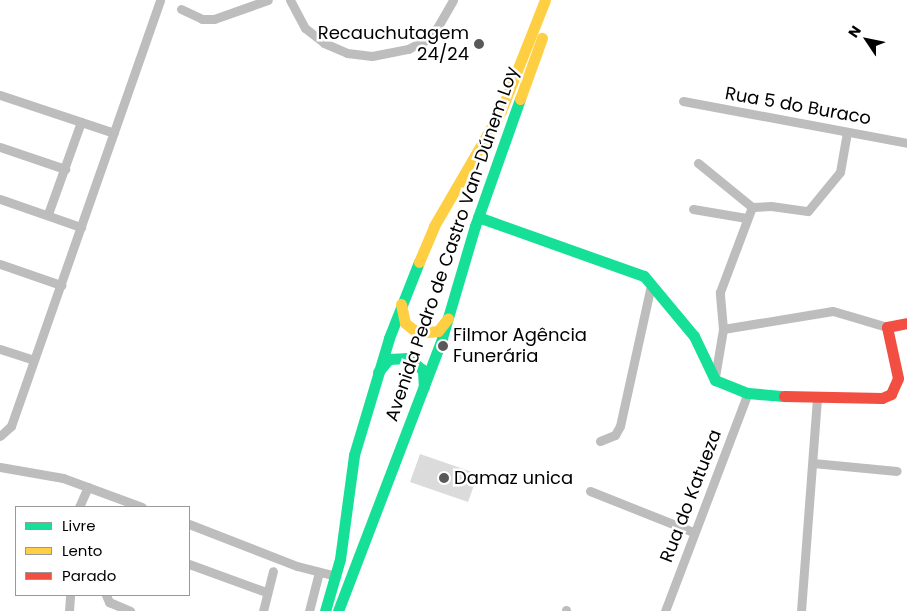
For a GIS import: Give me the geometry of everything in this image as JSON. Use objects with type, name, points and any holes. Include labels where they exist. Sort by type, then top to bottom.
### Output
[{"type":"main road","name":"Avenida Pedro de Castro Van-Dúnem Loy","points":[[325,611],[334,581],[354,455],[377,374],[402,303],[446,202],[502,111],[545,0]]},
{"type":"main road","name":"Avenida Pedro de Castro Van-Dúnem Loy","points":[[338,611],[424,390],[478,217],[556,0]]},
{"type":"main road","points":[[478,217],[636,271],[651,284],[694,336],[714,380],[748,394],[817,398],[882,398],[891,394],[898,378],[887,327],[907,323]]},
{"type":"main road","points":[[402,303],[403,320],[418,333],[438,331],[448,318]]},
{"type":"main road","points":[[377,374],[389,359],[408,358],[423,370],[424,390]]},
{"type":"street","points":[[0,436],[11,426],[160,0]]},
{"type":"street","points":[[181,9],[202,19],[214,19],[268,0]]},
{"type":"street","points":[[290,0],[305,28],[324,44],[347,53],[372,56],[408,49],[424,41],[437,28],[453,0]]},
{"type":"street","points":[[0,95],[114,133]]},
{"type":"street","name":"Rua 5 do Buraco","points":[[683,101],[848,134],[907,143]]},
{"type":"street","points":[[48,214],[81,122]]},
{"type":"street","points":[[698,163],[752,207],[771,206],[803,213],[814,207],[840,172],[848,134]]},
{"type":"street","points":[[0,147],[64,169]]},
{"type":"street","points":[[0,199],[48,214],[81,227]]},
{"type":"street","points":[[714,380],[723,330],[720,292],[746,218],[752,207]]},
{"type":"street","points":[[693,208],[746,218]]},
{"type":"street","points":[[0,264],[61,285]]},
{"type":"street","points":[[600,441],[615,435],[620,426],[651,284]]},
{"type":"street","points":[[723,330],[833,312],[887,327]]},
{"type":"street","points":[[0,349],[34,360]]},
{"type":"street","name":"Rua do Katueza","points":[[665,611],[693,532],[748,394]]},
{"type":"street","points":[[801,611],[817,398]]},
{"type":"street","points":[[813,462],[897,472]]},
{"type":"street","points":[[0,467],[63,478],[139,506]]},
{"type":"street","points":[[79,506],[88,487]]},
{"type":"street","points":[[590,491],[693,532]]},
{"type":"street","points":[[190,524],[319,572],[334,581],[310,611]]},
{"type":"street","points":[[190,564],[266,592]]},
{"type":"street","points":[[263,611],[266,592],[273,571]]},
{"type":"street","points":[[310,611],[319,572]]},
{"type":"street","points":[[69,611],[70,596]]},
{"type":"street","points":[[106,596],[109,602],[130,611]]},
{"type":"building","name":"Damaz unica","points":[[420,454],[478,474],[468,502],[410,482]]},
{"type":"traffic: fast","points":[[338,611],[442,338],[475,226],[520,99]]},
{"type":"traffic: fast","points":[[478,217],[644,276],[694,336],[715,380],[748,393],[784,396]]},
{"type":"traffic: fast","points":[[325,611],[340,559],[354,455],[389,338],[419,262]]},
{"type":"traffic: fast","points":[[378,372],[389,359],[408,358],[423,370],[424,387]]},
{"type":"traffic: slow","points":[[419,262],[434,226],[501,111],[545,0]]},
{"type":"traffic: slow","points":[[520,99],[542,38]]},
{"type":"traffic: slow","points":[[401,304],[405,323],[418,333],[438,331],[448,318]]},
{"type":"traffic: jam","points":[[784,396],[882,398],[891,394],[898,378],[887,327],[907,323]]},
{"type":"place","name":"Recauchutagem 24/24","points":[[479,44]]},
{"type":"place","name":"Filmor Agência Funerária","points":[[443,346]]},
{"type":"place","name":"Damaz unica","points":[[444,478]]}]
